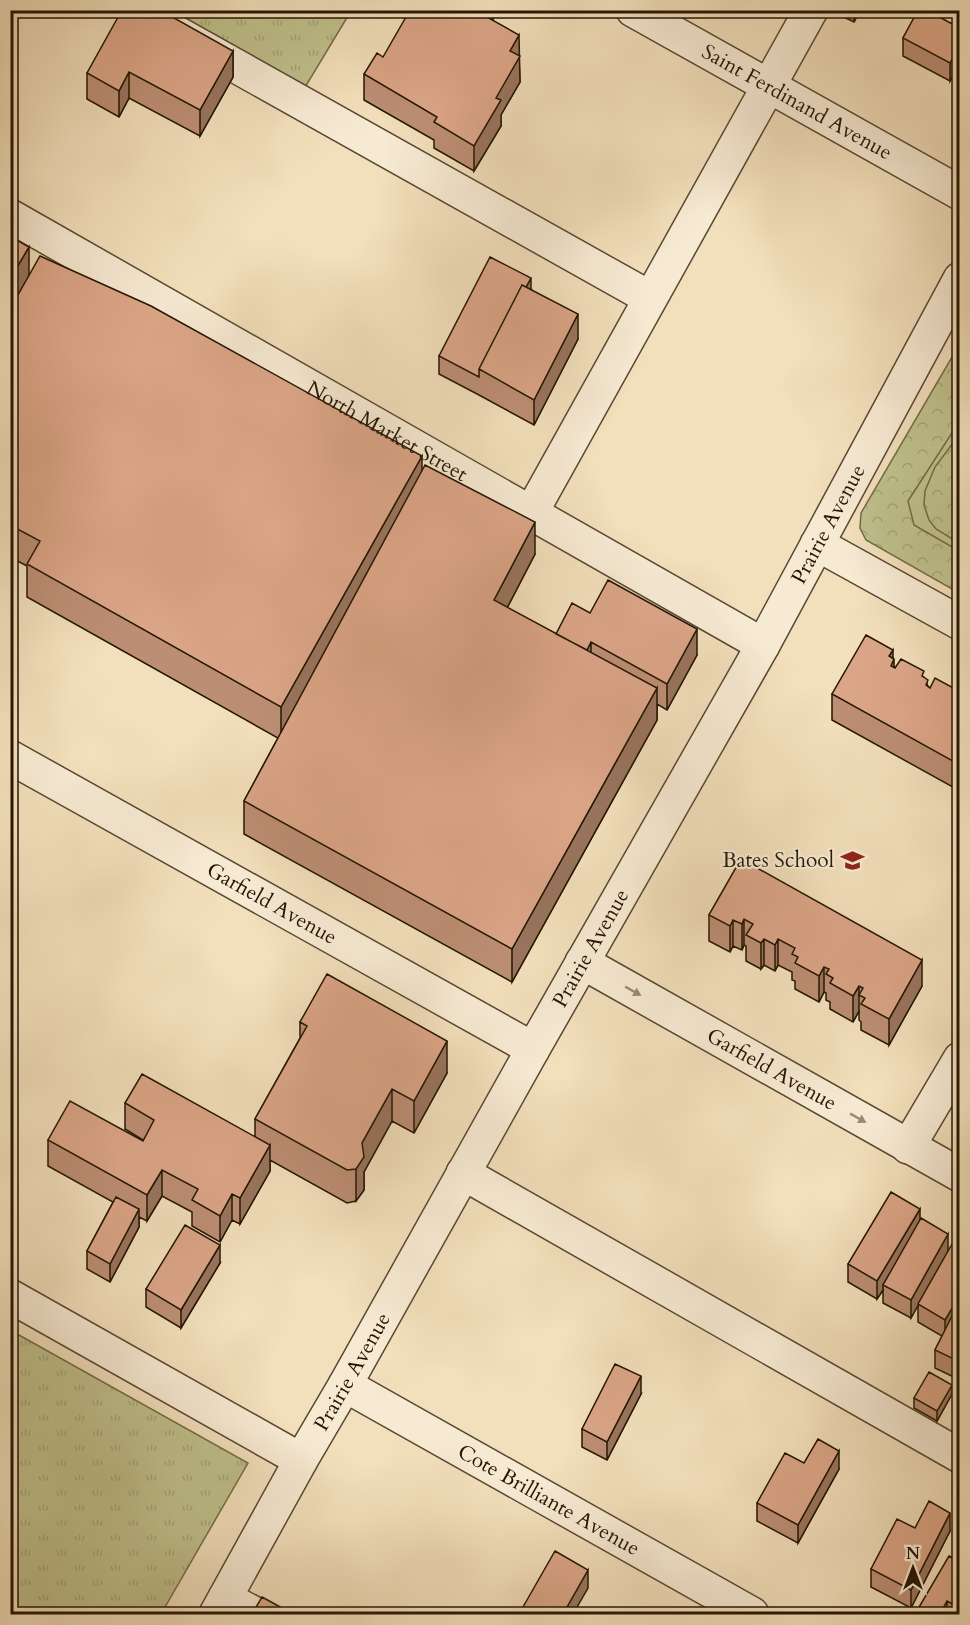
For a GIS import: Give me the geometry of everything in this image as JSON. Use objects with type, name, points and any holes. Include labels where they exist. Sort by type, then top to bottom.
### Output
[{"type":"street","points":[[136,10],[650,298]]},
{"type":"street","name":"Saint Ferdinand Avenue","points":[[633,10],[960,193]]},
{"type":"street","points":[[531,513],[811,10]]},
{"type":"street","name":"North Market Street","points":[[10,216],[763,645]]},
{"type":"street","name":"Prairie Avenue","points":[[221,1606],[532,1049],[763,645],[960,279]]},
{"type":"street","points":[[818,544],[960,623]]},
{"type":"street","name":"Garfield Avenue","points":[[10,757],[532,1049]]},
{"type":"street","name":"Garfield Avenue","points":[[582,962],[960,1175]]},
{"type":"street","points":[[908,1147],[960,1059]]},
{"type":"street","points":[[463,1173],[960,1456]]},
{"type":"street","points":[[10,1296],[301,1460]]},
{"type":"street","name":"Cote Brilliante Avenue","points":[[345,1385],[752,1614]]},
{"type":"street","points":[[221,1606],[255,1614]]},
{"type":"green space","points":[[162,11],[351,11],[304,89]]},
{"type":"green space","points":[[959,345],[959,593],[866,540],[860,528],[861,513]]},
{"type":"green space","points":[[959,422],[959,435],[935,467],[925,491],[924,505],[929,520],[936,529],[959,543],[959,551],[914,525],[908,501]]},
{"type":"green space","points":[[10,1330],[248,1463],[161,1614],[11,1614]]},
{"type":"building","points":[[122,10],[160,10],[233,51],[200,110],[129,72],[119,91],[87,73]]},
{"type":"building","points":[[410,10],[488,10],[485,16],[519,35],[510,51],[520,56],[496,98],[501,100],[474,146],[434,122],[437,117],[364,74],[377,53],[383,57]]},
{"type":"building","points":[[918,10],[926,10],[960,28],[960,45],[950,63],[903,38]]},
{"type":"building","points":[[928,10],[942,10],[939,17]]},
{"type":"building","points":[[10,236],[29,247],[10,279]]},
{"type":"building","points":[[40,256],[151,306],[422,456],[281,707],[27,564],[40,541],[10,525],[10,309]]},
{"type":"building","points":[[490,257],[531,278],[526,287],[522,285],[479,369],[479,377],[439,356]]},
{"type":"building","points":[[522,285],[578,314],[534,400],[479,369]]},
{"type":"building","points":[[425,465],[535,522],[494,600],[657,688],[512,949],[244,801]]},
{"type":"building","points":[[608,580],[697,629],[667,684],[591,642],[587,650],[556,634],[572,603],[590,613]]},
{"type":"building","points":[[866,635],[893,650],[889,656],[894,659],[891,666],[895,668],[901,659],[924,671],[922,676],[928,680],[926,685],[930,688],[935,678],[959,691],[956,697],[960,698],[960,765],[832,694]]},
{"type":"building","points":[[741,859],[922,960],[889,1019],[861,1004],[865,998],[859,995],[863,988],[859,986],[853,996],[830,983],[833,978],[826,974],[829,969],[824,967],[819,976],[795,963],[798,957],[792,954],[795,948],[778,939],[775,945],[764,939],[761,943],[746,935],[753,924],[744,919],[742,924],[733,920],[730,926],[709,915]]},
{"type":"building","points":[[327,974],[447,1041],[414,1101],[392,1089],[362,1143],[364,1157],[356,1169],[347,1170],[255,1119],[307,1026],[300,1022]]},
{"type":"building","points":[[142,1074],[270,1145],[240,1198],[232,1194],[220,1216],[192,1200],[198,1189],[162,1170],[147,1195],[48,1140],[70,1101],[143,1141],[154,1120],[125,1103]]},
{"type":"building","points":[[891,1192],[920,1209],[877,1281],[848,1264]]},
{"type":"building","points":[[116,1197],[139,1209],[110,1264],[87,1251]]},
{"type":"building","points":[[921,1218],[948,1234],[911,1300],[883,1285]]},
{"type":"building","points":[[185,1225],[220,1245],[181,1310],[146,1289]]},
{"type":"building","points":[[956,1237],[960,1240],[960,1295],[945,1320],[918,1304]]},
{"type":"building","points":[[957,1306],[960,1307],[960,1362],[935,1350]]},
{"type":"building","points":[[615,1364],[641,1376],[607,1442],[582,1429]]},
{"type":"building","points":[[929,1372],[952,1385],[937,1411],[914,1398]]},
{"type":"building","points":[[818,1439],[839,1451],[798,1525],[757,1503],[785,1453],[804,1463]]},
{"type":"building","points":[[929,1501],[950,1513],[911,1590],[871,1569],[897,1519],[915,1528]]},
{"type":"building","points":[[555,1551],[588,1570],[563,1614],[519,1614]]},
{"type":"building","points":[[949,1556],[960,1561],[960,1608],[947,1601],[940,1614],[915,1614]]},
{"type":"building","points":[[262,1597],[293,1614],[252,1614]]},
{"type":"place","name":"Bates School","points":[[852,860]]}]
